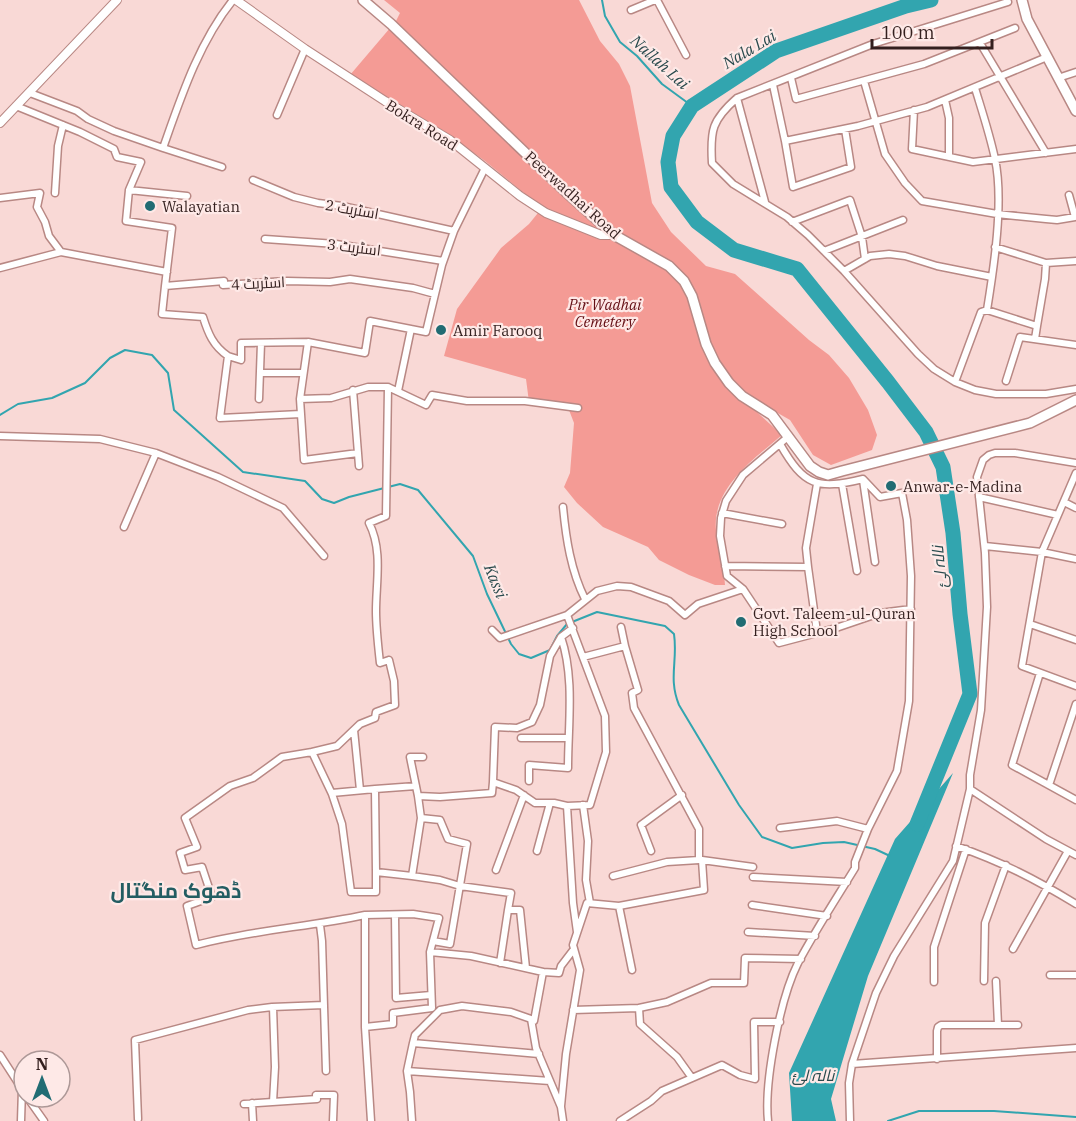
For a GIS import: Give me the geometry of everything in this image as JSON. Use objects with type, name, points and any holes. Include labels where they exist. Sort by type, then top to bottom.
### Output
[{"type":"main road","name":"Peerwadhai Road","points":[[363,0],[614,235],[669,266],[684,281],[692,296],[706,344],[722,373],[742,396],[772,415],[810,466],[819,472],[828,475],[1011,428],[1053,413],[1076,400]]},
{"type":"main road","points":[[1022,0],[1027,20],[1076,111]]},
{"type":"street","points":[[0,123],[117,0]]},
{"type":"street","points":[[163,147],[197,59],[217,20],[235,0]]},
{"type":"street","name":"Bokra Road","points":[[235,0],[305,49],[450,140],[520,196],[546,213],[602,235],[614,235]]},
{"type":"street","points":[[631,10],[656,0],[686,55]]},
{"type":"street","points":[[1008,2],[873,44],[737,98],[720,114],[711,140],[712,163],[733,184],[765,202],[792,222],[824,251],[934,369],[955,382],[975,390],[996,394],[1046,394],[1076,389]]},
{"type":"street","points":[[791,78],[795,99],[924,64],[1015,28]]},
{"type":"street","points":[[980,43],[1046,153]]},
{"type":"street","points":[[277,116],[305,49]]},
{"type":"street","points":[[785,141],[845,129],[914,110],[945,100],[1047,57]]},
{"type":"street","points":[[1058,78],[1076,72]]},
{"type":"street","points":[[864,81],[885,154],[905,183],[922,201],[997,214],[1057,220],[1075,217],[1069,195]]},
{"type":"street","points":[[772,85],[793,187],[851,167],[845,129]]},
{"type":"street","points":[[975,88],[995,160],[997,214],[987,310]]},
{"type":"street","points":[[30,93],[77,111],[88,119],[114,131],[222,167]]},
{"type":"street","points":[[737,98],[765,202]]},
{"type":"street","points":[[945,100],[949,118],[949,158]]},
{"type":"street","points":[[16,106],[114,149],[117,157],[141,162],[129,190],[126,221],[172,228],[162,314],[203,317],[208,332],[218,349],[228,356],[241,360],[242,343],[308,342],[365,353],[370,321],[426,332],[443,261],[454,231],[485,168]]},
{"type":"street","points":[[914,110],[912,149],[949,158],[974,162],[1076,149]]},
{"type":"street","points":[[55,193],[58,146],[63,125]]},
{"type":"street","name":"اسٹریٹ 2","points":[[253,180],[294,197],[454,231]]},
{"type":"street","points":[[129,190],[187,196]]},
{"type":"street","points":[[0,198],[40,193],[38,207],[49,236],[61,252]]},
{"type":"street","points":[[792,222],[850,200],[862,237],[865,259]]},
{"type":"street","points":[[824,251],[903,220]]},
{"type":"street","name":"اسٹریٹ 3","points":[[265,239],[336,244],[443,261]]},
{"type":"street","points":[[995,247],[1046,263],[1076,261]]},
{"type":"street","points":[[0,268],[61,252],[167,273]]},
{"type":"street","points":[[844,271],[879,254],[905,255],[937,266],[992,277]]},
{"type":"street","points":[[1035,339],[1046,263]]},
{"type":"street","name":"اسٹریٹ 4","points":[[165,286],[224,280],[223,285],[287,280],[330,282],[350,279],[413,288],[435,294]]},
{"type":"street","points":[[955,382],[981,312],[987,310],[1037,326]]},
{"type":"street","points":[[398,391],[411,329]]},
{"type":"street","points":[[1006,381],[1020,337],[1076,345]]},
{"type":"street","points":[[308,342],[300,399],[304,460],[358,453]]},
{"type":"street","points":[[259,399],[261,343]]},
{"type":"street","points":[[228,356],[220,418],[301,414]]},
{"type":"street","points":[[260,373],[303,373]]},
{"type":"street","points":[[300,399],[331,398],[368,387],[388,387],[426,405],[432,395],[467,401],[525,401],[578,408]]},
{"type":"street","points":[[365,1027],[393,1024],[393,1013],[432,1008],[430,952],[439,918],[413,914],[365,915],[320,925],[229,936],[196,945],[187,906],[212,897],[202,867],[185,870],[180,853],[197,847],[185,818],[230,786],[253,778],[282,757],[337,746],[360,724],[375,718],[376,712],[395,705],[394,681],[389,660],[380,663],[376,612],[376,537],[369,523],[386,516],[388,387]]},
{"type":"street","points":[[353,390],[359,466]]},
{"type":"street","points":[[0,436],[100,439],[156,453],[218,477],[283,508],[324,556]]},
{"type":"street","points":[[789,436],[743,475],[726,501],[722,513],[720,536],[727,576],[743,589],[779,643],[836,628],[880,613],[911,609]]},
{"type":"street","points":[[780,444],[802,474],[813,483],[842,484],[863,479]]},
{"type":"street","points":[[124,527],[156,453]]},
{"type":"street","points":[[850,1121],[849,1083],[852,1064],[876,993],[894,956],[953,861],[970,789],[985,673],[987,607],[985,546],[977,477],[983,460],[988,455],[1015,453],[1076,463]]},
{"type":"street","points":[[1076,473],[1042,552],[1022,666],[1076,686]]},
{"type":"street","points":[[863,479],[875,562]]},
{"type":"street","points":[[768,1121],[771,1067],[786,997],[801,959],[855,868],[855,862],[868,829],[897,771],[909,701],[911,576],[902,493],[880,497],[863,479]]},
{"type":"street","points":[[817,484],[806,548],[817,632]]},
{"type":"street","points":[[842,484],[857,571]]},
{"type":"street","points":[[979,497],[1058,515]]},
{"type":"street","points":[[1064,502],[1076,508]]},
{"type":"street","points":[[563,507],[575,579],[585,599]]},
{"type":"street","points":[[722,513],[782,524]]},
{"type":"street","points":[[985,546],[1042,552],[1076,559]]},
{"type":"street","points":[[725,566],[808,567]]},
{"type":"street","points":[[492,630],[500,638],[512,635],[567,615],[597,591],[616,586],[631,587],[669,601],[685,615],[698,604],[743,589]]},
{"type":"street","points":[[493,782],[516,790],[535,803],[567,806],[590,805],[606,752],[605,716],[567,615]]},
{"type":"street","points":[[1030,624],[1076,637]]},
{"type":"street","points":[[563,1121],[561,1107],[566,1054],[580,970],[573,945],[586,903],[619,906],[705,890],[700,860],[699,829],[634,708],[632,693],[638,690],[621,627]]},
{"type":"street","points":[[418,796],[440,797],[492,793],[495,727],[517,728],[532,722],[540,705],[550,656],[561,638],[573,628]]},
{"type":"street","points":[[530,781],[529,765],[568,768],[570,691],[567,654],[561,638]]},
{"type":"street","points":[[583,657],[625,646]]},
{"type":"street","points":[[1040,673],[1012,765],[1076,800]]},
{"type":"street","points":[[1049,786],[1076,704]]},
{"type":"street","points":[[354,730],[360,790]]},
{"type":"street","points":[[521,738],[568,738]]},
{"type":"street","points":[[312,752],[332,793],[342,824],[351,892],[376,892],[375,789]]},
{"type":"street","points":[[412,876],[421,818],[410,757],[423,757]]},
{"type":"street","points":[[332,793],[416,786]]},
{"type":"street","points":[[970,789],[1046,839],[1076,855]]},
{"type":"street","points":[[496,870],[524,795]]},
{"type":"street","points":[[651,851],[641,825],[682,795]]},
{"type":"street","points":[[537,851],[550,803]]},
{"type":"street","points":[[583,805],[588,841],[586,880],[590,903]]},
{"type":"street","points":[[567,806],[577,932]]},
{"type":"street","points":[[421,818],[440,820],[448,839],[467,844],[450,944],[433,941]]},
{"type":"street","points":[[780,828],[837,821],[868,829]]},
{"type":"street","points":[[956,846],[1006,865],[1076,904]]},
{"type":"street","points":[[934,982],[934,947],[966,849]]},
{"type":"street","points":[[1013,949],[1068,851]]},
{"type":"street","points":[[613,876],[667,862],[700,860],[753,867]]},
{"type":"street","points":[[984,981],[985,922],[1006,865]]},
{"type":"street","points":[[376,872],[440,880],[460,886],[511,893],[501,963]]},
{"type":"street","points":[[753,878],[847,882]]},
{"type":"street","points":[[752,905],[826,916]]},
{"type":"street","points":[[619,906],[632,970]]},
{"type":"street","points":[[508,910],[520,910],[526,968]]},
{"type":"street","points":[[365,915],[365,1027],[371,1121]]},
{"type":"street","points":[[395,915],[396,998],[431,995]]},
{"type":"street","points":[[320,925],[326,1071]]},
{"type":"street","points":[[748,932],[815,936]]},
{"type":"street","points":[[430,952],[471,956],[543,972],[559,973],[561,966],[574,949]]},
{"type":"street","points":[[573,1010],[639,1008],[667,1002],[711,983],[744,983],[745,958],[801,959]]},
{"type":"street","points":[[533,1026],[543,972]]},
{"type":"street","points":[[1050,975],[1076,975]]},
{"type":"street","points":[[996,981],[998,1025]]},
{"type":"street","points":[[138,1119],[135,1040],[248,1010],[324,1005]]},
{"type":"street","points":[[412,1121],[407,1071],[416,1035],[440,1010],[462,1006],[511,1012],[531,1019],[538,1054],[561,1107]]},
{"type":"street","points":[[273,1007],[275,1067],[273,1102]]},
{"type":"street","points":[[639,1008],[640,1023],[677,1057],[692,1078]]},
{"type":"street","points":[[620,1121],[662,1091],[722,1065],[740,1075],[755,1079],[754,1022],[780,1022]]},
{"type":"street","points":[[937,1059],[938,1027],[941,1025],[1018,1025]]},
{"type":"street","points":[[413,1043],[538,1054]]},
{"type":"street","points":[[852,1064],[1076,1048]]},
{"type":"street","points":[[0,1055],[12,1073]]},
{"type":"street","points":[[407,1071],[550,1081]]},
{"type":"street","points":[[244,1104],[317,1099],[316,1095],[334,1095],[333,1121]]},
{"type":"street","points":[[252,1103],[253,1121]]},
{"type":"green space","name":"Pir Wadhai Cemetery","points":[[384,0],[579,0],[600,41],[619,64],[630,86],[652,203],[671,232],[706,266],[735,274],[829,355],[849,378],[868,410],[877,435],[872,450],[831,465],[813,455],[790,420],[724,382],[782,435],[737,476],[721,501],[716,530],[723,560],[725,585],[715,585],[659,560],[648,547],[603,527],[577,503],[564,487],[570,473],[574,423],[569,410],[529,402],[526,379],[444,356],[457,309],[501,248],[529,224],[542,208],[485,161],[442,130],[350,75],[396,21],[400,13]]},
{"type":"water","name":"نالہ لئ","points":[[953,773],[868,976],[831,1099],[836,1121],[792,1121],[789,1073],[895,839]]},
{"type":"waterway","name":"Nallah Lai","points":[[602,0],[605,16],[620,42],[637,56],[662,84],[692,106]]},
{"type":"waterway","name":"نالہ لئ","points":[[917,824],[970,694],[953,533],[943,467],[926,432],[797,269],[734,250],[697,222],[671,187],[668,162],[673,136],[692,106],[776,51],[906,6],[931,0]]},
{"type":"waterway","name":"Kassi","points":[[0,415],[18,404],[52,398],[85,383],[110,358],[125,350],[152,355],[168,373],[174,410],[243,472],[305,481],[322,499],[334,503],[400,484],[418,490],[473,556],[487,594],[511,644],[519,654],[531,658],[550,650],[557,636],[567,624],[597,612],[665,626],[674,634],[674,686],[679,705],[739,805],[762,837],[792,848],[844,842],[875,849],[890,856]]},
{"type":"waterway","points":[[888,1121],[919,1111],[994,1111],[1076,1117]]},
{"type":"place","name":"Walayatian","points":[[150,206]]},
{"type":"place","name":"Amir Farooq","points":[[441,330]]},
{"type":"place","name":"Anwar-e-Madina","points":[[891,486]]},
{"type":"place","name":"Govt. Taleem-ul-Quran High School","points":[[741,622]]},
{"type":"district","name":"ڈھوک منگتال","points":[[176,890]]},
{"type":"water label","name":"Nala Lai","points":[[749,49]]}]
